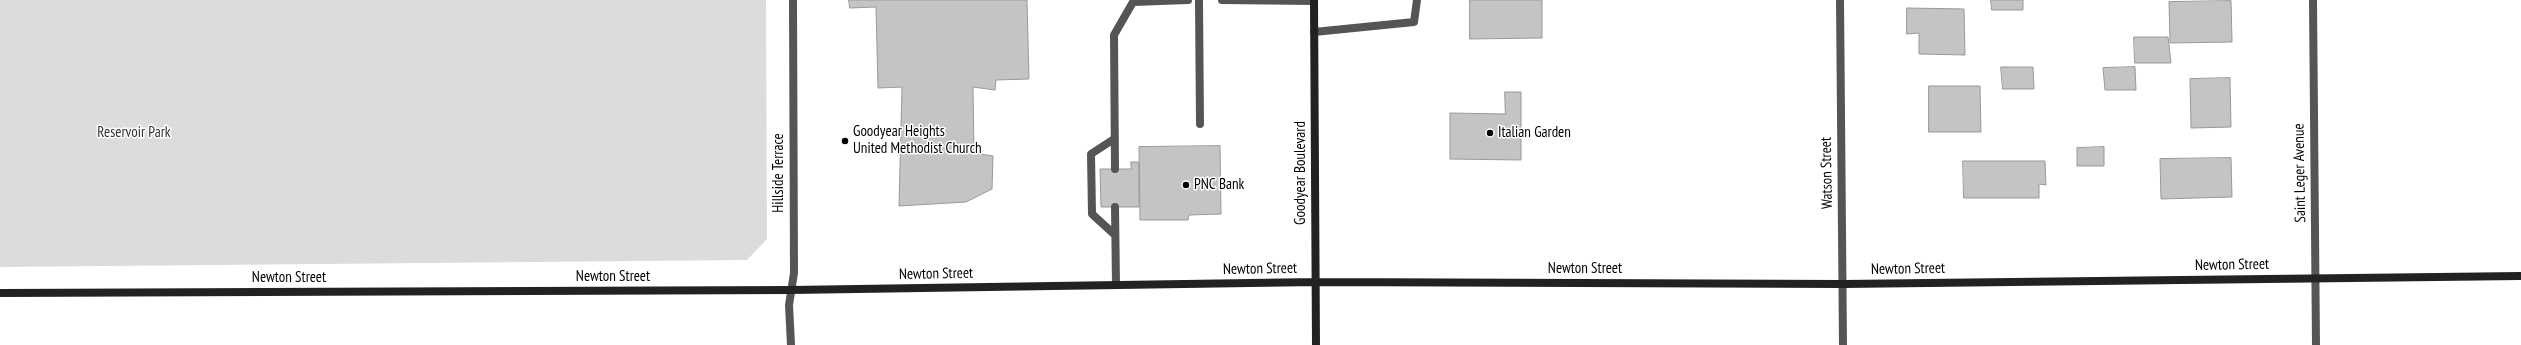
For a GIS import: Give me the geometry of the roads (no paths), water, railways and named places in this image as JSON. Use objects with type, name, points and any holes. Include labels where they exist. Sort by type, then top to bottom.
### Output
[{"type":"street","name":"Hillside Terrace","points":[[791,345],[791,290],[794,274],[793,0]]},
{"type":"street","points":[[1115,169],[1114,35],[1133,2],[1188,0]]},
{"type":"street","points":[[1199,0],[1200,124]]},
{"type":"street","points":[[1222,0],[1314,1]]},
{"type":"street","points":[[1314,32],[1414,22],[1417,0]]},
{"type":"street","name":"Watson Street","points":[[1840,0],[1843,345]]},
{"type":"street","name":"Saint Leger Avenue","points":[[2313,0],[2316,345]]},
{"type":"street","name":"Goodyear Boulevard","points":[[1314,1],[1316,345]]},
{"type":"street","points":[[1114,139],[1091,154],[1092,214],[1115,234]]},
{"type":"street","points":[[1115,207],[1116,285]]},
{"type":"street","name":"Newton Street","points":[[0,293],[791,290],[1316,282],[1843,284],[2315,277],[2521,276]]},
{"type":"place","name":"Italian Garden","points":[[1490,133]]},
{"type":"place","name":"Goodyear Heights United Methodist Church","points":[[845,141]]},
{"type":"place","name":"PNC Bank","points":[[1186,185]]},
{"type":"park label","name":"Reservoir Park","points":[[134,133]]}]
